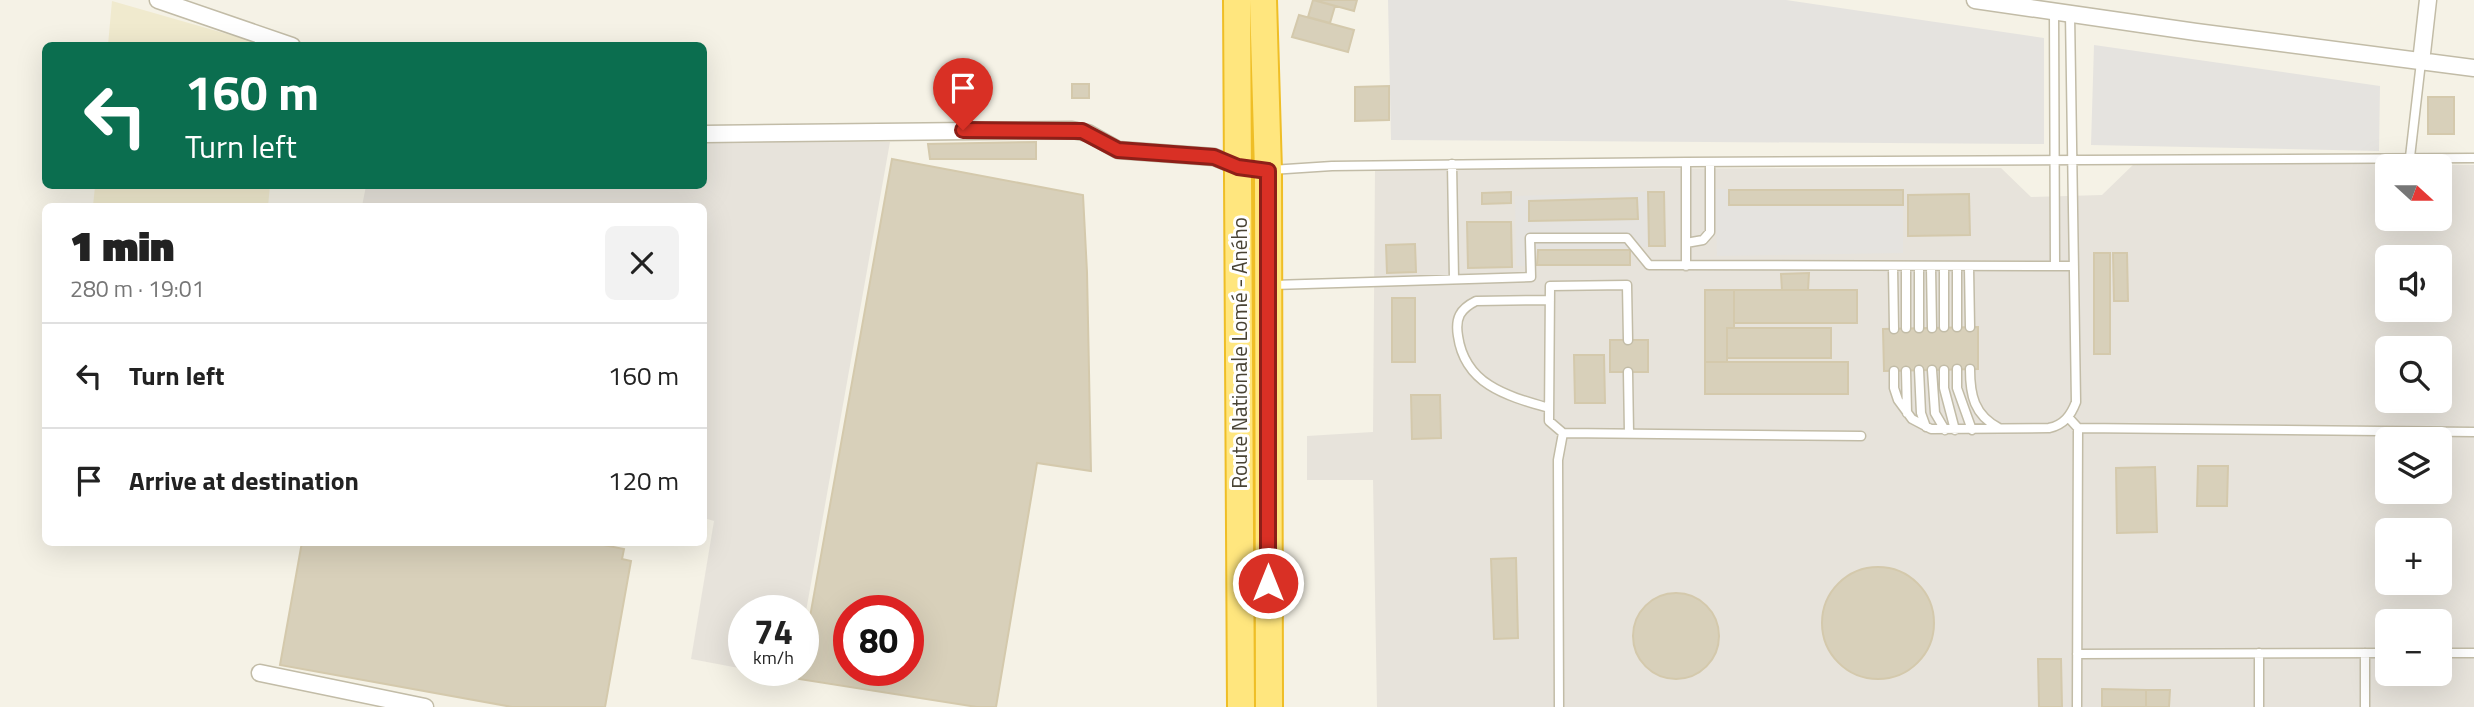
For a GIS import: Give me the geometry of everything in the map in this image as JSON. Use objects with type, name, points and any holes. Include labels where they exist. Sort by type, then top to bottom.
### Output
[{"type":"highway","name":"Route Nationale Lomé - Aného","points":[[1237,0],[1241,707]]},
{"type":"highway","name":"Route Nationale Lomé - Aného","points":[[1263,0],[1268,171],[1269,707]]},
{"type":"street","points":[[158,0],[280,42]]},
{"type":"street","points":[[1975,0],[2474,68]]},
{"type":"street","points":[[2421,62],[2428,0]]},
{"type":"street","points":[[707,134],[1072,130],[1088,133],[1118,150],[1214,157],[1238,167],[1268,171]]},
{"type":"street","points":[[260,673],[425,707]]},
{"type":"lane","points":[[1894,371],[1894,388],[1907,413],[1926,427],[1945,430],[2049,428],[2063,423],[2076,402],[2073,159],[2062,13]]},
{"type":"lane","points":[[2055,266],[2054,160],[2062,13]]},
{"type":"lane","points":[[2410,154],[2421,62]]},
{"type":"lane","points":[[1268,171],[1300,167],[1452,164],[2375,157]]},
{"type":"lane","points":[[2452,158],[2474,158]]},
{"type":"lane","points":[[1686,162],[1686,266]]},
{"type":"lane","points":[[1686,243],[1703,240],[1710,233],[1710,162]]},
{"type":"lane","points":[[1452,164],[1454,279]]},
{"type":"lane","points":[[1268,285],[1531,277],[1530,238],[1628,238],[1649,265],[2074,266]]},
{"type":"lane","points":[[1893,267],[1894,329]]},
{"type":"lane","points":[[1906,267],[1906,328]]},
{"type":"lane","points":[[1919,267],[1919,328]]},
{"type":"lane","points":[[1931,267],[1932,328]]},
{"type":"lane","points":[[1944,267],[1944,327]]},
{"type":"lane","points":[[1957,267],[1957,327]]},
{"type":"lane","points":[[1969,267],[1970,327]]},
{"type":"lane","points":[[1628,340],[1627,285],[1550,286],[1549,421],[1563,433],[1861,436]]},
{"type":"lane","points":[[1549,408],[1499,391],[1481,380],[1463,359],[1456,326],[1465,307],[1476,301],[1550,300]]},
{"type":"lane","points":[[1957,369],[1957,388],[1972,430]]},
{"type":"lane","points":[[1970,369],[1973,401],[1979,413],[1989,423],[2001,429]]},
{"type":"lane","points":[[1919,370],[1921,413],[1926,427]]},
{"type":"lane","points":[[1932,370],[1936,413],[1945,430]]},
{"type":"lane","points":[[1944,370],[1944,388],[1955,430]]},
{"type":"lane","points":[[1906,371],[1907,413]]},
{"type":"lane","points":[[1628,372],[1629,433]]},
{"type":"lane","points":[[2068,417],[2078,428],[2077,707]]},
{"type":"lane","points":[[2078,428],[2473,430]]},
{"type":"lane","points":[[1559,707],[1558,460],[1563,433]]},
{"type":"lane","points":[[2259,653],[2259,707]]},
{"type":"lane","points":[[2365,653],[2365,707]]},
{"type":"lane","points":[[2077,654],[2375,653]]},
{"type":"lane","points":[[2452,653],[2474,653]]},
{"type":"shaded area","points":[[1388,0],[1786,0],[2044,38],[2044,144],[1391,140]]},
{"type":"shaded area","points":[[112,1],[256,42],[108,42]]},
{"type":"shaded area","points":[[2094,45],[2380,86],[2379,151],[2091,145]]},
{"type":"shaded area","points":[[707,141],[890,142],[809,595],[728,595],[728,666],[691,659],[714,521],[707,519],[707,203],[363,203],[365,189],[707,189]]},
{"type":"shaded area","points":[[2136,162],[2375,164],[2375,231],[2452,231],[2452,165],[2474,165],[2474,707],[1377,707],[1373,480],[1307,480],[1307,436],[1373,432],[1375,169],[2001,168],[2031,197],[2102,195]]},
{"type":"shaded area","points":[[95,189],[270,189],[268,203],[93,203]]},
{"type":"shaded area","points":[[1715,189],[1903,190],[1903,253],[1717,256]]},
{"type":"shaded area","points":[[1665,191],[1666,247],[1631,247],[1630,265],[1516,266],[1515,196]]},
{"type":"building","points":[[1313,0],[1335,6],[1330,23],[1308,17]]},
{"type":"building","points":[[1314,0],[1357,0],[1354,11]]},
{"type":"building","points":[[1299,15],[1354,30],[1348,52],[1292,37]]},
{"type":"building","points":[[1072,84],[1089,84],[1089,98],[1072,98]]},
{"type":"building","points":[[1389,86],[1389,120],[1355,121],[1355,87]]},
{"type":"building","points":[[2428,97],[2454,97],[2454,134],[2428,134]]},
{"type":"building","points":[[1036,142],[1036,159],[930,159],[928,144]]},
{"type":"building","points":[[892,159],[1083,195],[1091,471],[1037,463],[996,707],[977,707],[844,686],[924,686],[924,595],[833,595],[833,684],[819,682],[819,595],[814,595]]},
{"type":"building","points":[[1729,190],[1903,190],[1903,205],[1729,205]]},
{"type":"building","points":[[1511,192],[1511,203],[1482,204],[1482,193]]},
{"type":"building","points":[[1648,192],[1664,192],[1665,246],[1649,246]]},
{"type":"building","points":[[1969,194],[1970,235],[1908,236],[1908,195]]},
{"type":"building","points":[[1637,198],[1638,219],[1529,221],[1529,201]]},
{"type":"building","points":[[1467,222],[1511,222],[1512,267],[1468,268]]},
{"type":"building","points":[[1415,244],[1416,272],[1387,273],[1386,245]]},
{"type":"building","points":[[1538,250],[1630,250],[1630,265],[1537,265]]},
{"type":"building","points":[[2094,253],[2110,253],[2110,354],[2094,354]]},
{"type":"building","points":[[2113,253],[2127,253],[2128,301],[2114,301]]},
{"type":"building","points":[[1809,273],[1808,290],[1782,290],[1781,274]]},
{"type":"building","points":[[1705,290],[1734,290],[1734,328],[1727,328],[1727,362],[1705,362]]},
{"type":"building","points":[[1734,290],[1857,290],[1857,323],[1734,323]]},
{"type":"building","points":[[1392,298],[1415,298],[1415,362],[1392,362]]},
{"type":"building","points":[[1978,327],[1978,369],[1884,371],[1883,329]]},
{"type":"building","points":[[1727,328],[1831,328],[1831,358],[1727,358]]},
{"type":"building","points":[[1610,340],[1648,340],[1648,372],[1610,372]]},
{"type":"building","points":[[1574,355],[1604,355],[1605,403],[1575,403]]},
{"type":"building","points":[[1705,362],[1848,362],[1848,394],[1705,394]]},
{"type":"building","points":[[1411,395],[1440,395],[1441,438],[1412,439]]},
{"type":"building","points":[[2198,466],[2228,466],[2227,506],[2197,506]]},
{"type":"building","points":[[2155,467],[2157,532],[2117,533],[2116,468]]},
{"type":"building","points":[[301,546],[609,546],[624,549],[622,559],[631,561],[605,707],[512,707],[280,665]]},
{"type":"building","points":[[1516,558],[1518,638],[1494,639],[1491,559]]},
{"type":"building","points":[[1878,567],[1899,571],[1918,583],[1930,602],[1934,623],[1930,644],[1918,663],[1899,675],[1878,679],[1857,675],[1838,663],[1826,644],[1822,623],[1826,602],[1838,583],[1857,571]]},
{"type":"building","points":[[1676,593],[1700,600],[1712,612],[1719,636],[1712,660],[1700,672],[1676,679],[1652,672],[1640,660],[1633,636],[1640,612],[1652,600]]},
{"type":"building","points":[[2038,659],[2061,659],[2062,707],[2039,707]]},
{"type":"building","points":[[2102,689],[2146,690],[2146,707],[2102,707]]},
{"type":"building","points":[[2146,690],[2170,690],[2169,707],[2146,707]]},
{"type":"route","points":[[963,130],[1082,131],[1118,150],[1214,157],[1238,167],[1268,171],[1268,583]]}]
